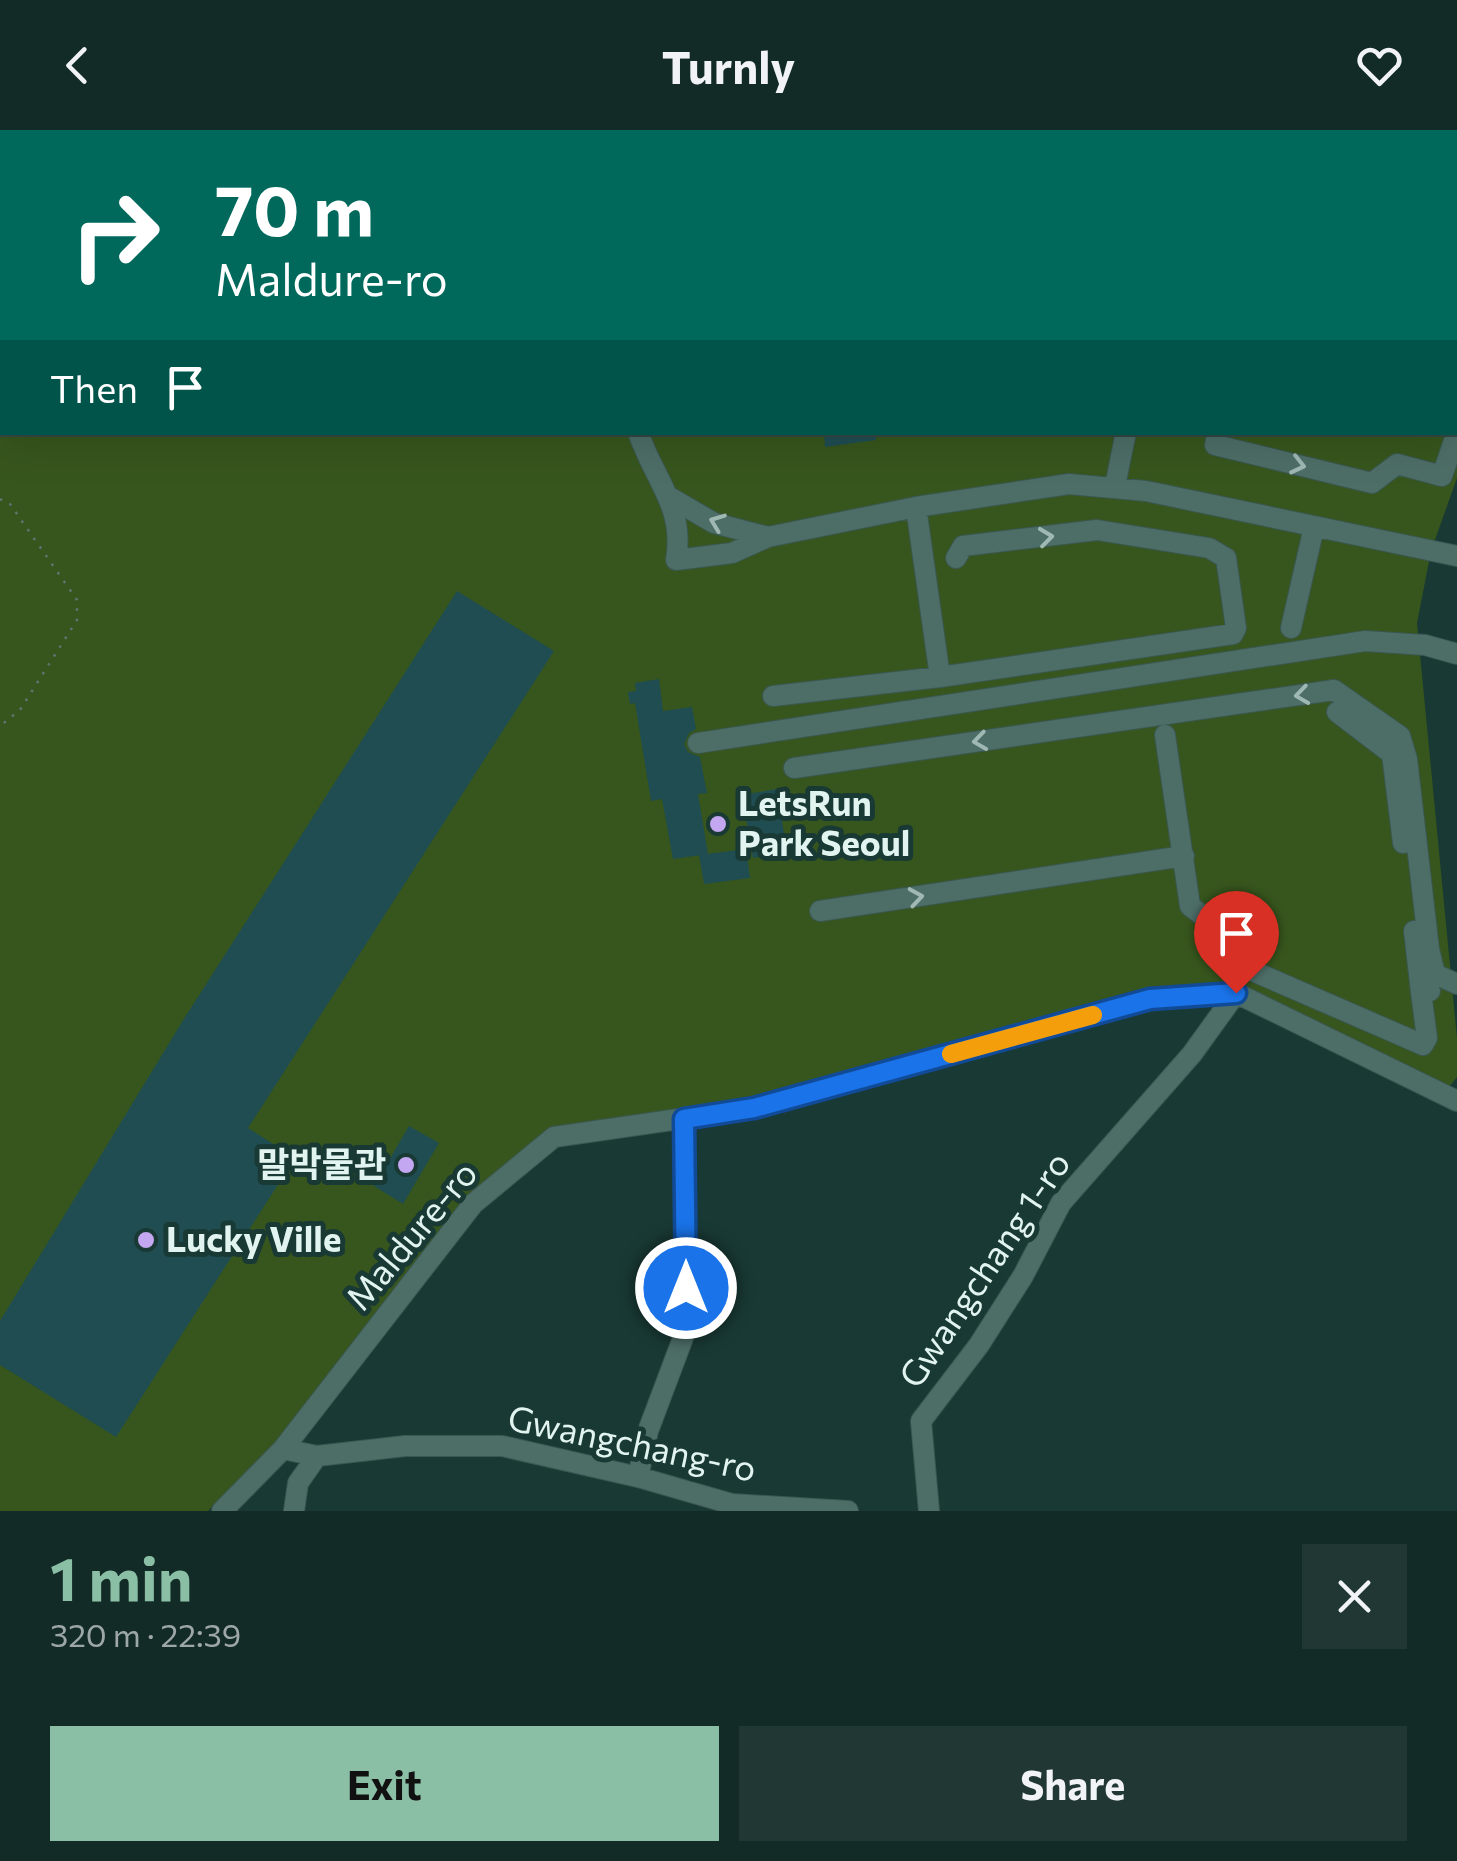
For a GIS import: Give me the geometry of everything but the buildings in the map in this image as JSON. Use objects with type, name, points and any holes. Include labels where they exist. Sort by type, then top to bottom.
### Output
[{"type":"street","points":[[640,435],[671,498],[680,538],[676,560],[732,553],[768,537],[916,507],[1068,484],[1114,486],[1457,556]]},
{"type":"street","points":[[1114,486],[1125,435]]},
{"type":"street","points":[[1217,435],[1215,445],[1372,482],[1396,464],[1442,476],[1456,435]]},
{"type":"street","points":[[671,498],[714,523],[768,537]]},
{"type":"street","points":[[916,507],[940,677]]},
{"type":"street","points":[[1291,628],[1314,527]]},
{"type":"street","points":[[774,696],[940,677],[1233,634],[1236,628],[1226,558],[1210,548],[1098,530],[963,546],[956,558]]},
{"type":"street","points":[[698,742],[1365,641],[1426,645],[1457,654]]},
{"type":"street","points":[[794,768],[1334,690],[1400,736],[1407,758],[1429,949],[1435,974],[1457,985]]},
{"type":"street","points":[[1165,735],[1190,906],[1232,938],[1239,965],[1423,1045],[1427,1038],[1392,754],[1336,712]]},
{"type":"street","points":[[820,912],[1184,856]]},
{"type":"street","points":[[1421,992],[1457,985]]},
{"type":"street","points":[[1236,993],[1457,1101]]},
{"type":"street","name":"Maldure-ro","points":[[222,1511],[283,1449],[472,1204],[554,1137],[754,1108],[1150,999],[1236,993]]},
{"type":"street","name":"Gwangchang 1-ro","points":[[929,1511],[921,1421],[988,1331],[1023,1276],[1061,1203],[1192,1054],[1236,993]]},
{"type":"street","points":[[638,1477],[648,1431],[683,1338],[684,1119]]},
{"type":"street","name":"Gwangchang-ro","points":[[283,1449],[317,1456],[404,1446],[502,1446],[638,1477],[732,1504],[848,1511]]},
{"type":"street","points":[[294,1511],[298,1483],[317,1456]]},
{"type":"path","points":[[0,500],[10,504],[77,600],[79,610],[77,620],[20,710],[0,726]]},
{"type":"green space","name":"LetsRun Park Seoul","points":[[0,435],[1457,435],[1457,478],[1431,551],[1417,623],[1457,1038],[1457,1077],[1450,1086],[1235,987],[752,1099],[557,1127],[514,1160],[299,1420],[208,1511],[0,1511]]},
{"type":"slow traffic","points":[[951,1054],[1093,1015]]},
{"type":"place","name":"LetsRun Park Seoul","points":[[718,824]]},
{"type":"place","name":"말박물관","points":[[406,1165]]},
{"type":"place","name":"Lucky Ville","points":[[146,1240]]},
{"type":"route","points":[[686,1288],[684,1119],[754,1108],[1150,999],[1236,993]]}]
